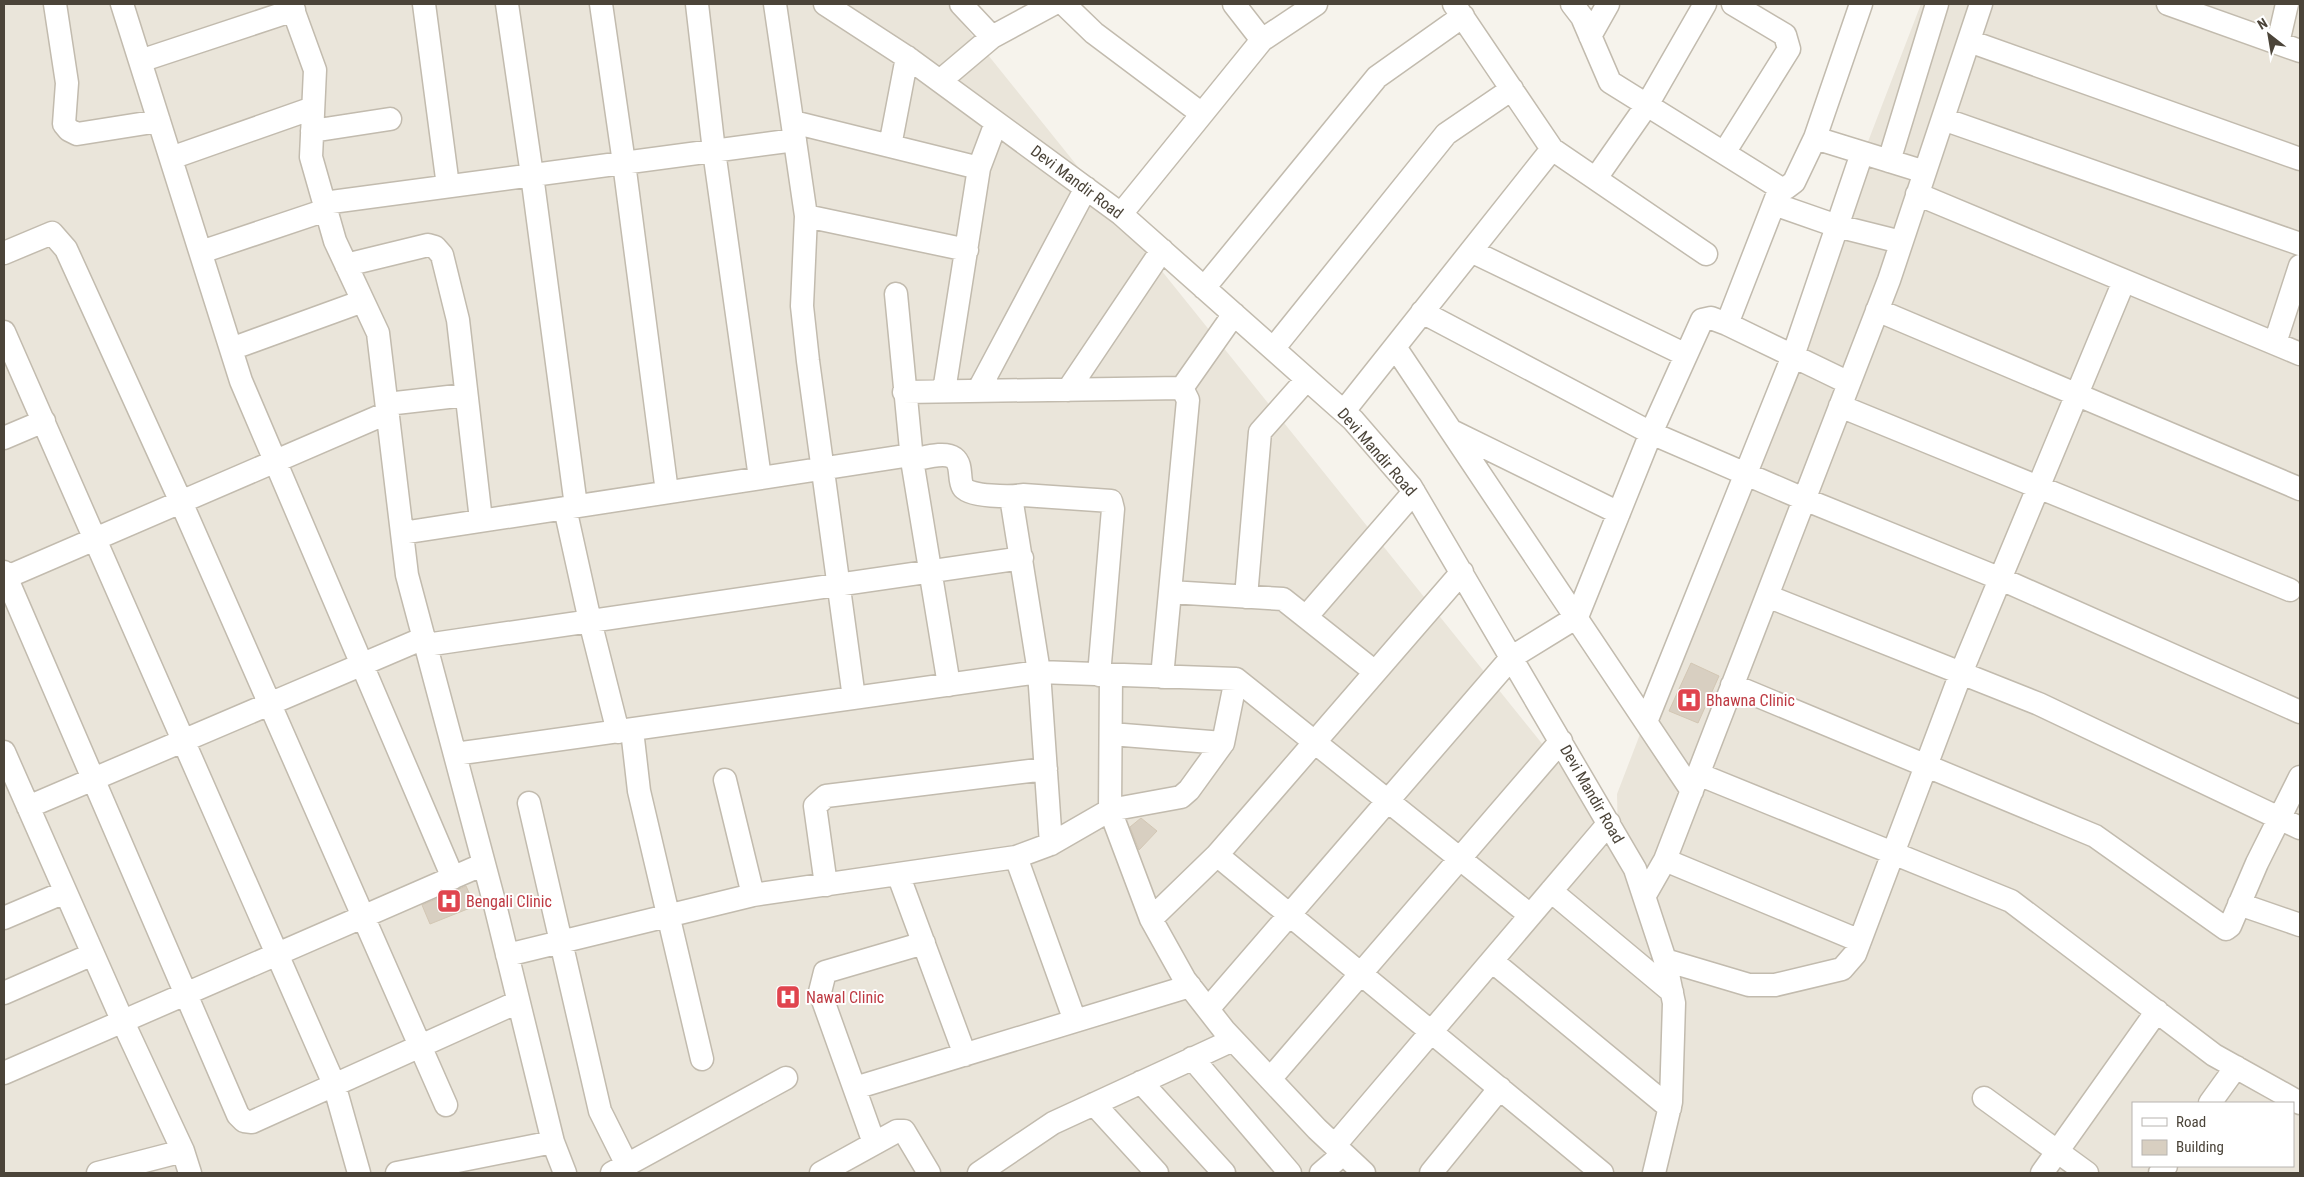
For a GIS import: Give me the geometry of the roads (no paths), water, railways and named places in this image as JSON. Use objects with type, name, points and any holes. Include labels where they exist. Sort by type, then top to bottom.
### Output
[{"type":"street","points":[[55,4],[67,83],[64,124],[69,130],[77,134],[159,121]]},
{"type":"street","points":[[122,4],[241,381],[453,878]]},
{"type":"street","points":[[424,4],[448,186]]},
{"type":"street","points":[[507,4],[532,175],[571,507],[590,621],[625,731],[702,1059]]},
{"type":"street","points":[[601,4],[667,492]]},
{"type":"street","points":[[697,4],[714,151],[760,478]]},
{"type":"street","points":[[775,4],[806,216],[802,306],[854,698]]},
{"type":"street","name":"Devi Mandir Road","points":[[825,4],[907,57],[1121,214],[1344,411],[1414,492],[1609,823],[1635,869],[1646,895],[1665,960],[1674,1003],[1670,1108],[1654,1173]]},
{"type":"street","points":[[961,4],[992,38]]},
{"type":"street","points":[[940,81],[992,38],[1054,4]]},
{"type":"street","points":[[1064,4],[1094,33],[1202,114]]},
{"type":"street","points":[[1234,4],[1262,40]]},
{"type":"street","points":[[1121,214],[1262,40],[1316,4]]},
{"type":"street","points":[[1572,4],[1582,17],[1610,82],[1724,153],[1777,196],[1837,226],[1902,242]]},
{"type":"street","points":[[1590,36],[1608,4]]},
{"type":"street","points":[[1596,178],[1647,105],[1706,4]]},
{"type":"street","points":[[1724,153],[1789,49],[1784,35],[1733,4]]},
{"type":"street","points":[[1727,324],[1777,196],[1794,182],[1815,138],[1861,4]]},
{"type":"street","points":[[1889,161],[1937,4]]},
{"type":"street","points":[[1646,895],[1665,860],[1877,310],[1902,242],[1981,4]]},
{"type":"street","points":[[2168,4],[2300,51]]},
{"type":"street","points":[[2278,43],[2288,4]]},
{"type":"street","points":[[140,61],[293,7],[315,70],[311,157],[334,241],[378,333],[407,575],[484,864],[553,1142],[565,1173]]},
{"type":"street","points":[[1204,288],[1377,77],[1459,10],[1552,148],[1706,254]]},
{"type":"street","points":[[1968,42],[2300,160]]},
{"type":"street","points":[[890,146],[907,57]]},
{"type":"street","points":[[1273,349],[1446,134],[1512,89]]},
{"type":"street","points":[[171,158],[313,108]]},
{"type":"street","points":[[312,131],[390,119]]},
{"type":"street","points":[[1943,119],[2300,244]]},
{"type":"street","points":[[944,392],[980,168],[996,123]]},
{"type":"street","points":[[200,252],[325,206],[448,186],[714,151],[794,131],[890,146],[980,168]]},
{"type":"street","points":[[1815,138],[1925,172]]},
{"type":"street","points":[[1344,411],[1552,148]]},
{"type":"street","points":[[1646,722],[1793,356],[1862,153]]},
{"type":"street","points":[[978,391],[1086,188]]},
{"type":"street","points":[[1917,194],[2300,354]]},
{"type":"street","points":[[806,216],[967,250]]},
{"type":"street","points":[[4,253],[44,234],[52,233],[60,239],[66,250],[181,502],[365,916],[446,1105]]},
{"type":"street","points":[[346,265],[428,245],[435,247],[442,255],[458,320],[481,520]]},
{"type":"street","points":[[1068,390],[1162,250]]},
{"type":"street","points":[[1471,251],[1686,355]]},
{"type":"street","points":[[2275,343],[2300,266]]},
{"type":"street","points":[[1665,960],[1749,985],[1775,985],[1814,978],[1842,969],[1855,954],[1961,673],[2124,281]]},
{"type":"street","points":[[896,294],[904,392],[912,457],[950,685]]},
{"type":"street","points":[[231,349],[363,302]]},
{"type":"street","points":[[1877,310],[2300,489]]},
{"type":"street","points":[[1422,312],[1651,433],[1804,499],[2001,579],[2300,712]]},
{"type":"street","points":[[1182,388],[1234,314]]},
{"type":"street","points":[[1208,1009],[1512,657],[1577,618],[1651,433],[1702,320],[1711,318],[1727,324],[1849,383]]},
{"type":"street","points":[[4,332],[334,1084],[358,1173]]},
{"type":"street","points":[[1395,346],[1646,722],[1695,783],[1893,853],[2011,901],[2214,1054],[2300,1103]]},
{"type":"street","points":[[1246,597],[1260,432],[1307,379]]},
{"type":"street","points":[[904,392],[1182,388]]},
{"type":"street","points":[[1162,677],[1188,400],[1182,388]]},
{"type":"street","points":[[466,395],[387,409],[275,461],[96,539],[5,575],[185,995],[238,1115],[244,1121],[252,1122],[518,1002]]},
{"type":"street","points":[[1840,406],[2290,590]]},
{"type":"street","points":[[4,438],[44,420]]},
{"type":"street","points":[[1452,431],[1619,513]]},
{"type":"street","points":[[402,533],[822,468],[945,455],[958,462],[962,487],[968,492],[1011,497],[1023,495],[1111,501],[1105,675],[1111,734],[1110,810],[1151,919],[1190,986],[1208,1009],[1270,1080],[1364,1173]]},
{"type":"street","points":[[1306,617],[1414,492]]},
{"type":"street","points":[[1011,497],[1039,672],[1051,844]]},
{"type":"street","points":[[28,807],[362,664],[425,641],[590,621],[1022,558]]},
{"type":"street","points":[[1151,919],[1217,855],[1462,572]]},
{"type":"street","points":[[1170,592],[1283,599],[1375,672]]},
{"type":"street","points":[[1767,596],[2039,704],[2300,828]]},
{"type":"street","points":[[455,754],[1039,672],[1236,679],[1530,915]]},
{"type":"street","points":[[507,955],[754,895],[1016,857],[1051,844],[1110,810],[1181,797],[1189,790],[1223,743],[1236,679]]},
{"type":"street","points":[[1732,685],[1926,764],[2095,836],[2221,928],[2226,929],[2230,926],[2300,777]]},
{"type":"street","points":[[1111,734],[1223,743]]},
{"type":"street","points":[[1270,1080],[1561,742]]},
{"type":"street","points":[[4,752],[123,1022],[183,1152],[190,1173]]},
{"type":"street","points":[[826,885],[815,806],[826,796],[1046,769]]},
{"type":"street","points":[[725,780],[754,895]]},
{"type":"street","points":[[529,803],[600,1111],[620,1169],[786,1078]]},
{"type":"street","points":[[1321,1173],[1432,1031],[1609,823]]},
{"type":"street","points":[[1217,855],[1500,1088],[1589,1169]]},
{"type":"street","points":[[1016,857],[1075,1021]]},
{"type":"street","points":[[1665,860],[1860,941]]},
{"type":"street","points":[[4,1073],[484,864]]},
{"type":"street","points":[[898,874],[964,1055]]},
{"type":"street","points":[[1550,891],[1672,992]]},
{"type":"street","points":[[4,918],[65,892]]},
{"type":"street","points":[[2239,904],[2300,925]]},
{"type":"street","points":[[874,1143],[820,992],[825,972],[924,943]]},
{"type":"street","points":[[4,993],[93,954]]},
{"type":"street","points":[[1492,961],[1670,1108]]},
{"type":"street","points":[[855,1088],[1190,986]]},
{"type":"street","points":[[2042,1173],[2157,1011]]},
{"type":"street","points":[[979,1173],[1053,1123],[1234,1040]]},
{"type":"street","points":[[1192,1058],[1290,1173]]},
{"type":"street","points":[[2211,1102],[2236,1068]]},
{"type":"street","points":[[1141,1082],[1224,1173]]},
{"type":"street","points":[[1431,1173],[1500,1088]]},
{"type":"street","points":[[1984,1098],[2087,1173]]},
{"type":"street","points":[[1094,1104],[1155,1173]]},
{"type":"street","points":[[821,1173],[897,1131],[904,1131],[929,1173]]},
{"type":"street","points":[[397,1173],[553,1142]]},
{"type":"street","points":[[98,1173],[183,1152]]},
{"type":"place","name":"Bhawna Clinic","points":[[1689,700]]},
{"type":"place","name":"Bengali Clinic","points":[[449,901]]},
{"type":"place","name":"Nawal Clinic","points":[[788,997]]}]
